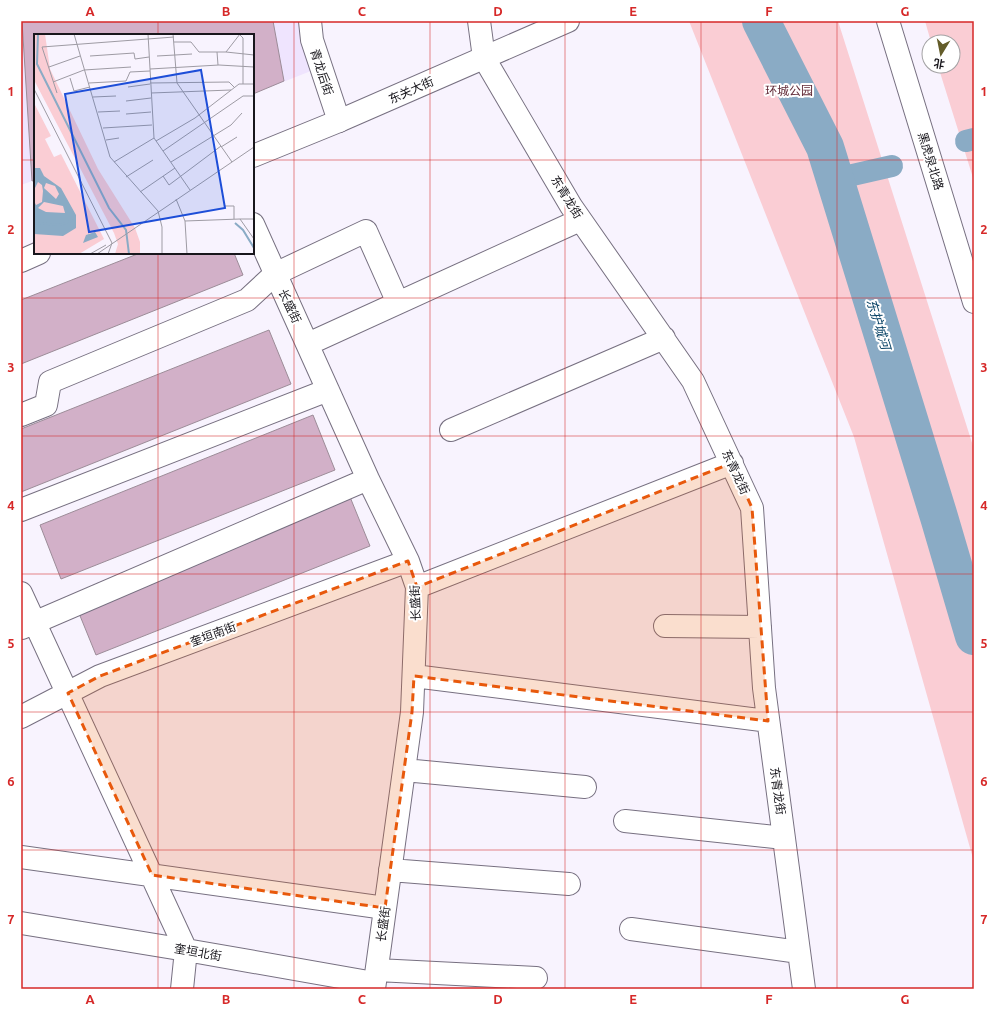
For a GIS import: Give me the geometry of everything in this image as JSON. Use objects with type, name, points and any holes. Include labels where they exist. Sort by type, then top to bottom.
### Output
[{"type":"street","name":"青龙后街","points":[[310,21],[312,40],[339,121]]},
{"type":"street","name":"东青龙街","points":[[479,21],[484,58],[580,220],[693,381],[752,508],[764,688],[804,989]]},
{"type":"street","name":"东关大街","points":[[254,156],[339,121],[568,21]]},
{"type":"street","name":"黑虎泉北路","points":[[888,21],[974,302]]},
{"type":"street","points":[[308,344],[580,220]]},
{"type":"street","name":"长盛街","points":[[254,226],[368,479],[408,561],[417,587],[412,712],[375,980]]},
{"type":"street","points":[[21,416],[46,405],[50,382],[247,300],[275,274],[366,231],[398,303]]},
{"type":"street","points":[[21,261],[37,254]]},
{"type":"street","points":[[451,430],[664,338]]},
{"type":"street","points":[[21,510],[328,390]]},
{"type":"street","points":[[417,587],[732,463]]},
{"type":"street","points":[[28,625],[368,479]]},
{"type":"street","name":"奎垣南街","points":[[21,717],[100,676],[408,561]]},
{"type":"street","points":[[21,593],[28,625],[68,693],[186,950],[182,989]]},
{"type":"street","points":[[665,626],[760,627]]},
{"type":"street","points":[[414,676],[768,721]]},
{"type":"street","points":[[404,770],[585,787]]},
{"type":"street","points":[[625,821],[784,838]]},
{"type":"street","points":[[21,857],[385,908]]},
{"type":"street","points":[[390,870],[569,884]]},
{"type":"street","name":"奎垣北街","points":[[21,922],[375,980],[536,978]]},
{"type":"street","points":[[631,929],[799,952]]},
{"type":"highlighted area","points":[[732,463],[752,508],[768,721],[414,676],[412,712],[385,908],[152,875],[68,693],[100,676],[408,561],[417,587]]},
{"type":"shaded area","points":[[21,21],[314,21],[321,67],[254,94],[254,34],[34,34],[34,180],[21,185]]},
{"type":"green space","name":"环城公园","points":[[689,21],[838,21],[974,449],[974,862],[854,437]]},
{"type":"green space","points":[[925,21],[974,21],[974,181],[941,74],[961,74],[961,34],[929,34]]},
{"type":"building","points":[[22,21],[273,21],[284,81],[254,94],[254,34],[34,34],[34,180],[32,181]]},
{"type":"building","points":[[137,254],[234,254],[243,275],[21,364],[21,300]]},
{"type":"building","points":[[269,330],[291,384],[21,492],[21,429]]},
{"type":"building","points":[[313,415],[335,470],[61,579],[40,525]]},
{"type":"building","points":[[348,492],[370,546],[96,655],[74,601]]},
{"type":"waterway","name":"东护城河","points":[[761,21],[825,147],[939,517],[974,636]]},
{"type":"waterway","points":[[966,141],[974,139]]},
{"type":"waterway","points":[[835,179],[892,166]]}]
